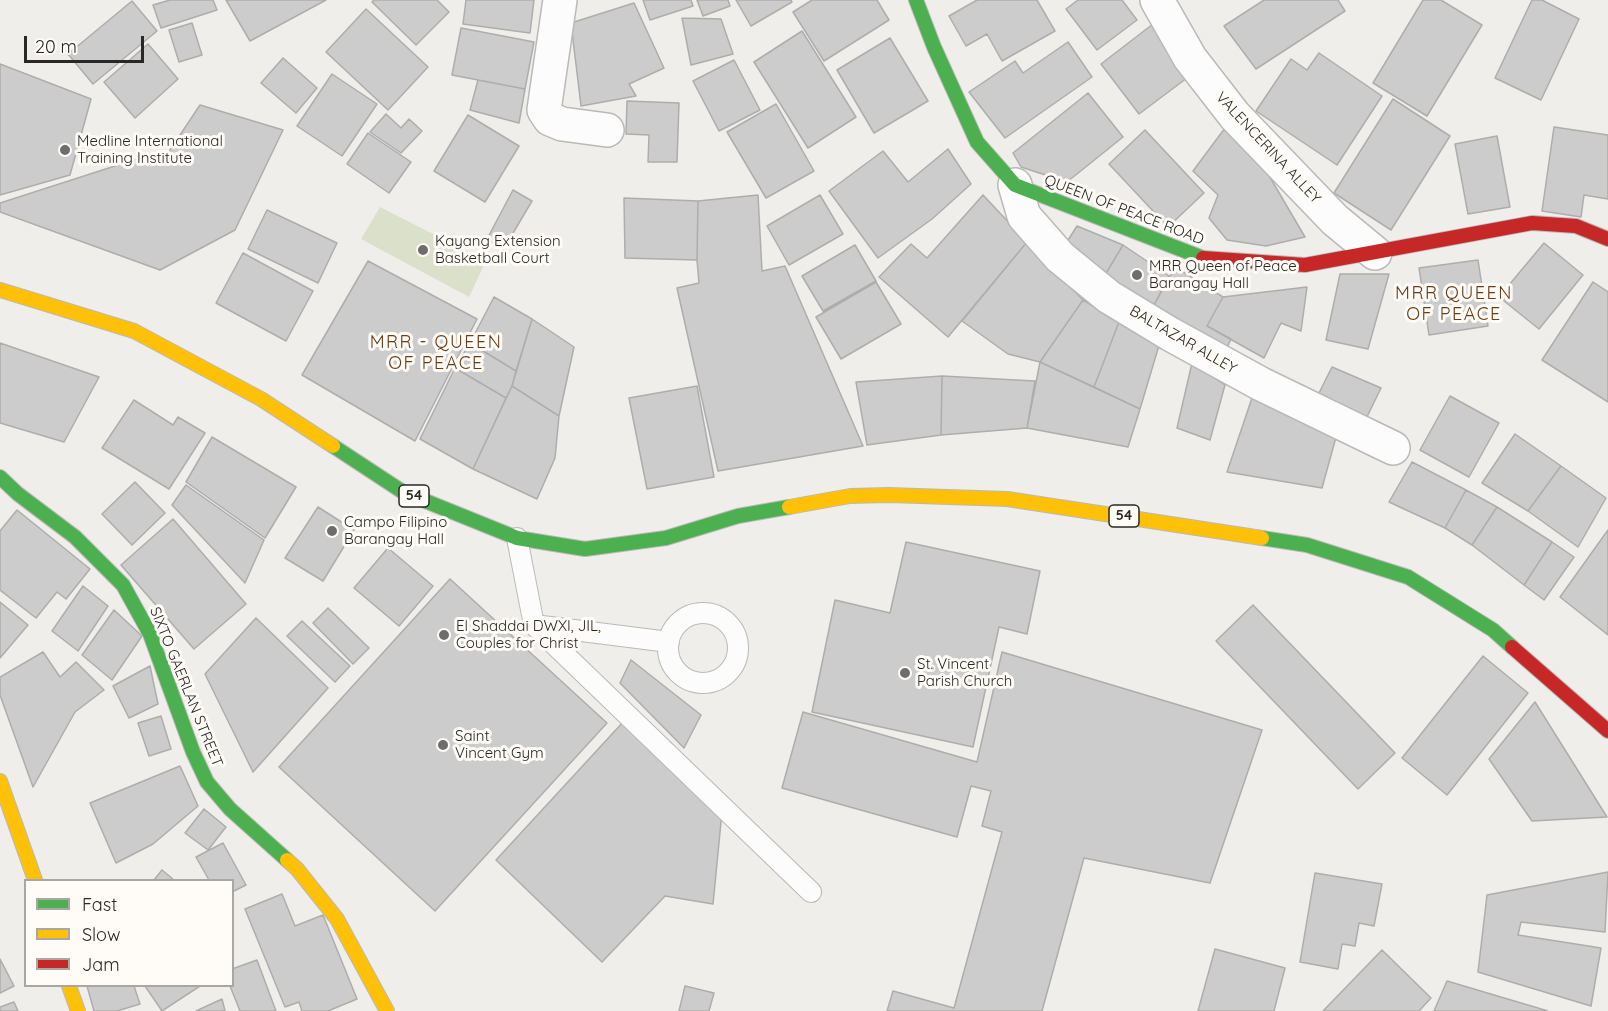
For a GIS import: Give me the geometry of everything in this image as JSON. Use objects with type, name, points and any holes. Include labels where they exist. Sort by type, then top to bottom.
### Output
[{"type":"main road","name":"QUEEN OF PEACE ROAD","points":[[916,0],[934,47],[978,142],[1015,185],[1206,259],[1305,266],[1532,223],[1576,226],[1608,239]]},
{"type":"main road","name":"54","points":[[0,291],[134,331],[261,399],[403,492],[518,538],[585,549],[666,538],[738,516],[850,496],[889,495],[1007,499],[1307,545],[1408,577],[1427,588],[1493,630],[1608,732]]},
{"type":"main road","name":"SIXTO GAERLAN STREET","points":[[0,477],[18,494],[75,537],[123,585],[150,634],[193,752],[207,782],[230,809],[297,869],[338,919],[387,1011]]},
{"type":"main road","points":[[0,781],[34,879]]},
{"type":"main road","points":[[69,987],[78,1011]]},
{"type":"street","points":[[560,0],[544,110],[550,119],[562,124],[607,130]]},
{"type":"street","name":"VALENCERINA ALLEY","points":[[1157,0],[1190,58],[1234,116],[1335,220],[1375,253]]},
{"type":"street","name":"BALTAZAR ALLEY","points":[[1015,185],[1024,216],[1060,257],[1109,297],[1170,334],[1261,384],[1393,448]]},
{"type":"lane","points":[[518,538],[534,625],[811,892]]},
{"type":"lane","points":[[534,625],[669,642]]},
{"type":"green space","name":"Kayang Extension Basketball Court","points":[[380,207],[486,261],[469,297],[361,239]]},
{"type":"building","points":[[170,0],[213,0],[217,10],[161,28],[153,5]]},
{"type":"building","points":[[226,0],[326,0],[250,41]]},
{"type":"building","points":[[374,0],[437,0],[449,12],[416,45],[372,2]]},
{"type":"building","points":[[466,0],[534,0],[530,33],[463,24]]},
{"type":"building","points":[[643,0],[691,0],[693,6],[650,20]]},
{"type":"building","points":[[697,0],[728,0],[730,6],[703,16]]},
{"type":"building","points":[[736,0],[791,0],[792,2],[751,26]]},
{"type":"building","points":[[812,0],[877,0],[889,20],[824,61],[793,12]]},
{"type":"building","points":[[977,0],[1037,0],[1055,31],[1002,61],[987,34],[966,46],[949,16]]},
{"type":"building","points":[[1078,0],[1122,0],[1137,20],[1097,50],[1066,9]]},
{"type":"building","points":[[1264,0],[1338,0],[1345,11],[1256,69],[1224,26]]},
{"type":"building","points":[[1423,0],[1441,0],[1482,25],[1427,116],[1373,83]]},
{"type":"building","points":[[1532,0],[1542,0],[1579,19],[1541,100],[1495,78]]},
{"type":"building","points":[[132,1],[157,31],[93,84],[68,54]]},
{"type":"building","points":[[634,3],[664,68],[629,84],[636,96],[581,106],[571,23]]},
{"type":"building","points":[[366,9],[428,67],[388,110],[326,52]]},
{"type":"building","points":[[682,18],[721,19],[733,54],[691,65]]},
{"type":"building","points":[[192,23],[202,55],[179,62],[169,30]]},
{"type":"building","points":[[1153,24],[1191,75],[1139,114],[1101,64]]},
{"type":"building","points":[[461,28],[534,42],[525,89],[452,75]]},
{"type":"building","points":[[802,31],[856,117],[808,148],[754,62]]},
{"type":"building","points":[[890,38],[928,101],[874,133],[837,70]]},
{"type":"building","points":[[1068,42],[1092,77],[1005,138],[969,92],[1015,61],[1023,73]]},
{"type":"building","points":[[148,44],[178,79],[135,118],[104,82]]},
{"type":"building","points":[[1319,53],[1382,96],[1337,165],[1256,111],[1291,59],[1307,70]]},
{"type":"building","points":[[283,58],[317,88],[296,113],[261,83]]},
{"type":"building","points":[[734,60],[760,110],[719,131],[693,81]]},
{"type":"building","points":[[0,64],[91,99],[70,175],[0,195]]},
{"type":"building","points":[[332,74],[377,104],[342,156],[297,126]]},
{"type":"building","points":[[478,80],[525,89],[519,123],[470,110]]},
{"type":"building","points":[[1088,93],[1123,137],[1067,182],[1021,167],[1013,153]]},
{"type":"building","points":[[1393,99],[1450,136],[1391,230],[1334,193]]},
{"type":"building","points":[[627,101],[679,103],[677,162],[648,162],[649,135],[626,134]]},
{"type":"building","points":[[776,104],[814,171],[766,198],[727,132]]},
{"type":"building","points":[[200,105],[283,130],[235,230],[160,270],[0,212],[0,203],[146,156],[164,159]]},
{"type":"building","points":[[386,114],[401,128],[409,119],[422,131],[401,153],[370,132]]},
{"type":"building","points":[[468,115],[519,146],[485,202],[434,171]]},
{"type":"building","points":[[1228,124],[1268,174],[1305,237],[1266,246],[1227,240],[1209,218],[1218,195],[1193,171]]},
{"type":"building","points":[[1554,127],[1608,135],[1608,199],[1584,195],[1581,217],[1542,211]]},
{"type":"building","points":[[1145,130],[1204,193],[1168,227],[1109,164]]},
{"type":"building","points":[[368,133],[411,162],[389,193],[347,164]]},
{"type":"building","points":[[1497,136],[1510,207],[1468,214],[1455,144]]},
{"type":"building","points":[[948,149],[971,184],[932,219],[878,258],[829,191],[883,151],[908,182]]},
{"type":"building","points":[[513,190],[532,201],[503,250],[487,239]]},
{"type":"building","points":[[758,195],[762,271],[785,266],[863,446],[718,471],[677,288],[699,283],[698,201]]},
{"type":"building","points":[[820,195],[843,234],[789,265],[767,226]]},
{"type":"building","points":[[983,195],[1027,242],[948,337],[879,277],[911,244],[927,258]]},
{"type":"building","points":[[624,198],[698,201],[697,260],[625,258]]},
{"type":"building","points":[[267,210],[337,243],[318,283],[248,249]]},
{"type":"building","points":[[1077,226],[1123,245],[1105,275],[1065,245]]},
{"type":"building","points":[[1027,242],[1083,300],[1040,362],[1008,354],[962,321]]},
{"type":"building","points":[[1544,243],[1583,275],[1539,329],[1499,297]]},
{"type":"building","points":[[855,245],[876,281],[823,311],[802,276]]},
{"type":"building","points":[[1123,245],[1169,276],[1153,307],[1105,275]]},
{"type":"building","points":[[243,253],[313,291],[286,341],[216,303]]},
{"type":"building","points":[[1478,260],[1488,326],[1429,335],[1419,268]]},
{"type":"building","points":[[368,261],[477,319],[415,441],[302,375]]},
{"type":"building","points":[[1175,267],[1223,297],[1207,326],[1231,339],[1224,354],[1153,307]]},
{"type":"building","points":[[1340,274],[1389,274],[1368,349],[1326,340]]},
{"type":"building","points":[[876,282],[901,324],[841,359],[816,317]]},
{"type":"building","points":[[1593,282],[1608,292],[1608,402],[1542,360]]},
{"type":"building","points":[[1307,287],[1301,331],[1281,323],[1264,358],[1207,326],[1223,297]]},
{"type":"building","points":[[494,297],[532,319],[516,371],[470,343]]},
{"type":"building","points":[[1083,300],[1119,322],[1094,387],[1040,362]]},
{"type":"building","points":[[532,319],[574,347],[559,416],[512,386]]},
{"type":"building","points":[[1119,322],[1160,342],[1140,409],[1094,387]]},
{"type":"building","points":[[0,343],[99,377],[64,442],[0,423]]},
{"type":"building","points":[[470,343],[516,371],[506,398],[455,368]]},
{"type":"building","points":[[1040,362],[1140,409],[1128,447],[1027,428]]},
{"type":"building","points":[[1192,363],[1225,385],[1210,440],[1177,428]]},
{"type":"building","points":[[1332,367],[1381,388],[1364,423],[1314,403]]},
{"type":"building","points":[[455,368],[506,398],[473,469],[420,439]]},
{"type":"building","points":[[942,376],[941,435],[867,445],[856,382]]},
{"type":"building","points":[[942,376],[1035,381],[1027,428],[941,435]]},
{"type":"building","points":[[512,386],[559,416],[555,458],[537,499],[473,469]]},
{"type":"building","points":[[697,386],[714,477],[647,489],[629,398]]},
{"type":"building","points":[[1255,389],[1338,430],[1322,488],[1227,472]]},
{"type":"building","points":[[1450,396],[1499,423],[1469,477],[1420,450]]},
{"type":"building","points":[[134,400],[173,425],[178,417],[205,433],[169,489],[102,448]]},
{"type":"building","points":[[1515,434],[1561,466],[1528,511],[1482,483]]},
{"type":"building","points":[[212,437],[296,487],[265,538],[186,482]]},
{"type":"building","points":[[1412,462],[1466,490],[1445,528],[1389,502]]},
{"type":"building","points":[[1561,466],[1606,498],[1578,547],[1528,511]]},
{"type":"building","points":[[135,482],[165,513],[132,545],[102,514]]},
{"type":"building","points":[[186,485],[264,540],[245,583],[172,505]]},
{"type":"building","points":[[1466,490],[1497,507],[1472,545],[1445,528]]},
{"type":"building","points":[[318,507],[354,530],[323,581],[285,558]]},
{"type":"building","points":[[1497,507],[1552,542],[1524,585],[1472,545]]},
{"type":"building","points":[[17,510],[90,569],[66,599],[57,592],[36,618],[0,590],[0,531]]},
{"type":"building","points":[[173,519],[246,604],[194,649],[121,565]]},
{"type":"building","points":[[1608,530],[1608,635],[1560,597]]},
{"type":"building","name":"St. Vincent Parish Church","points":[[906,542],[1040,571],[1027,634],[999,627],[973,747],[812,712],[835,600],[890,613]]},
{"type":"building","points":[[1552,542],[1574,557],[1544,600],[1524,585]]},
{"type":"building","points":[[388,548],[433,586],[399,626],[354,588]]},
{"type":"building","name":"Saint Vincent Gym","points":[[450,579],[607,723],[435,911],[279,767]]},
{"type":"building","points":[[83,586],[108,606],[78,651],[52,631]]},
{"type":"building","points":[[0,602],[28,625],[0,658]]},
{"type":"building","points":[[1253,605],[1395,753],[1358,789],[1216,641]]},
{"type":"building","points":[[328,608],[369,648],[353,664],[313,623]]},
{"type":"building","points":[[114,610],[142,636],[112,680],[82,655]]},
{"type":"building","points":[[256,618],[328,688],[253,772],[205,674]]},
{"type":"building","points":[[302,621],[350,666],[335,682],[287,636]]},
{"type":"building","points":[[43,652],[60,677],[76,662],[104,690],[75,712],[33,787],[0,695],[0,677]]},
{"type":"building","points":[[1002,652],[1262,730],[1210,883],[1084,858],[1042,1011],[887,1011],[893,991],[954,1008],[1002,832],[982,826],[991,791],[971,786],[957,837],[782,788],[803,712],[977,762]]},
{"type":"building","points":[[1483,656],[1528,693],[1447,795],[1402,758]]},
{"type":"building","points":[[631,660],[701,715],[684,748],[620,683]]},
{"type":"building","points":[[150,666],[158,704],[129,718],[113,686]]},
{"type":"building","points":[[1535,702],[1607,817],[1532,821],[1489,759]]},
{"type":"building","points":[[161,716],[171,749],[149,756],[138,723]]},
{"type":"building","points":[[624,721],[722,812],[713,904],[665,896],[602,962],[496,860]]},
{"type":"building","points":[[180,766],[198,806],[153,844],[116,863],[90,803]]},
{"type":"building","points":[[204,809],[226,827],[208,850],[185,833]]},
{"type":"building","points":[[223,843],[246,885],[234,891],[234,879],[208,879],[196,857]]},
{"type":"building","points":[[162,870],[173,879],[155,879]]},
{"type":"building","points":[[1608,872],[1605,932],[1521,922],[1518,935],[1601,948],[1591,1006],[1478,972],[1487,895]]},
{"type":"building","points":[[1315,873],[1382,884],[1374,926],[1359,923],[1355,946],[1342,944],[1338,969],[1300,962]]},
{"type":"building","points":[[282,894],[295,926],[323,915],[357,999],[328,1011],[302,1011],[299,1002],[285,1007],[245,909]]},
{"type":"building","points":[[1215,949],[1285,968],[1274,1011],[1198,1011]]},
{"type":"building","points":[[1382,950],[1431,998],[1419,1011],[1323,1011]]},
{"type":"building","points":[[0,959],[14,986],[0,993]]},
{"type":"building","points":[[257,960],[276,1011],[240,1011],[230,987],[234,987],[234,968]]},
{"type":"building","points":[[1447,981],[1548,1011],[1434,1011]]},
{"type":"building","points":[[685,986],[714,993],[709,1011],[679,1011]]},
{"type":"building","points":[[87,987],[134,987],[140,1004],[117,1011],[94,1011]]},
{"type":"building","points":[[146,987],[198,987],[162,1011]]},
{"type":"building","points":[[222,999],[225,1011],[196,1011]]},
{"type":"building","points":[[14,1002],[18,1011],[0,1011],[0,1007]]},
{"type":"traffic: fast","points":[[916,0],[934,47],[977,142],[1015,185],[1203,258]]},
{"type":"traffic: fast","points":[[333,446],[403,492],[517,538],[585,549],[666,538],[738,516],[789,507]]},
{"type":"traffic: fast","points":[[0,477],[18,494],[75,537],[123,585],[150,634],[193,752],[207,782],[230,809],[287,860]]},
{"type":"traffic: fast","points":[[1262,538],[1307,545],[1408,577],[1493,630],[1512,647]]},
{"type":"traffic: slow","points":[[0,290],[134,331],[261,399],[333,446]]},
{"type":"traffic: slow","points":[[789,507],[850,496],[1007,499],[1262,538]]},
{"type":"traffic: slow","points":[[0,781],[35,879]]},
{"type":"traffic: slow","points":[[287,860],[297,869],[337,919],[387,1011]]},
{"type":"traffic: slow","points":[[69,987],[78,1011]]},
{"type":"traffic: jam","points":[[1203,258],[1305,265],[1532,223],[1576,226],[1608,239]]},
{"type":"traffic: jam","points":[[1512,647],[1608,731]]},
{"type":"place","name":"Medline International Training Institute","points":[[65,150]]},
{"type":"place","name":"Kayang Extension Basketball Court","points":[[423,250]]},
{"type":"place","name":"MRR Queen of Peace Barangay Hall","points":[[1137,275]]},
{"type":"place","name":"Campo Filipino Barangay Hall","points":[[332,531]]},
{"type":"place","name":"El Shaddai DWXI, JIL, Couples for Christ","points":[[444,635]]},
{"type":"place","name":"St. Vincent Parish Church","points":[[905,673]]},
{"type":"place","name":"Saint Vincent Gym","points":[[443,745]]},
{"type":"district","name":"MRR QUEEN OF PEACE","points":[[1454,304]]},
{"type":"district","name":"MRR - QUEEN OF PEACE","points":[[436,353]]}]
